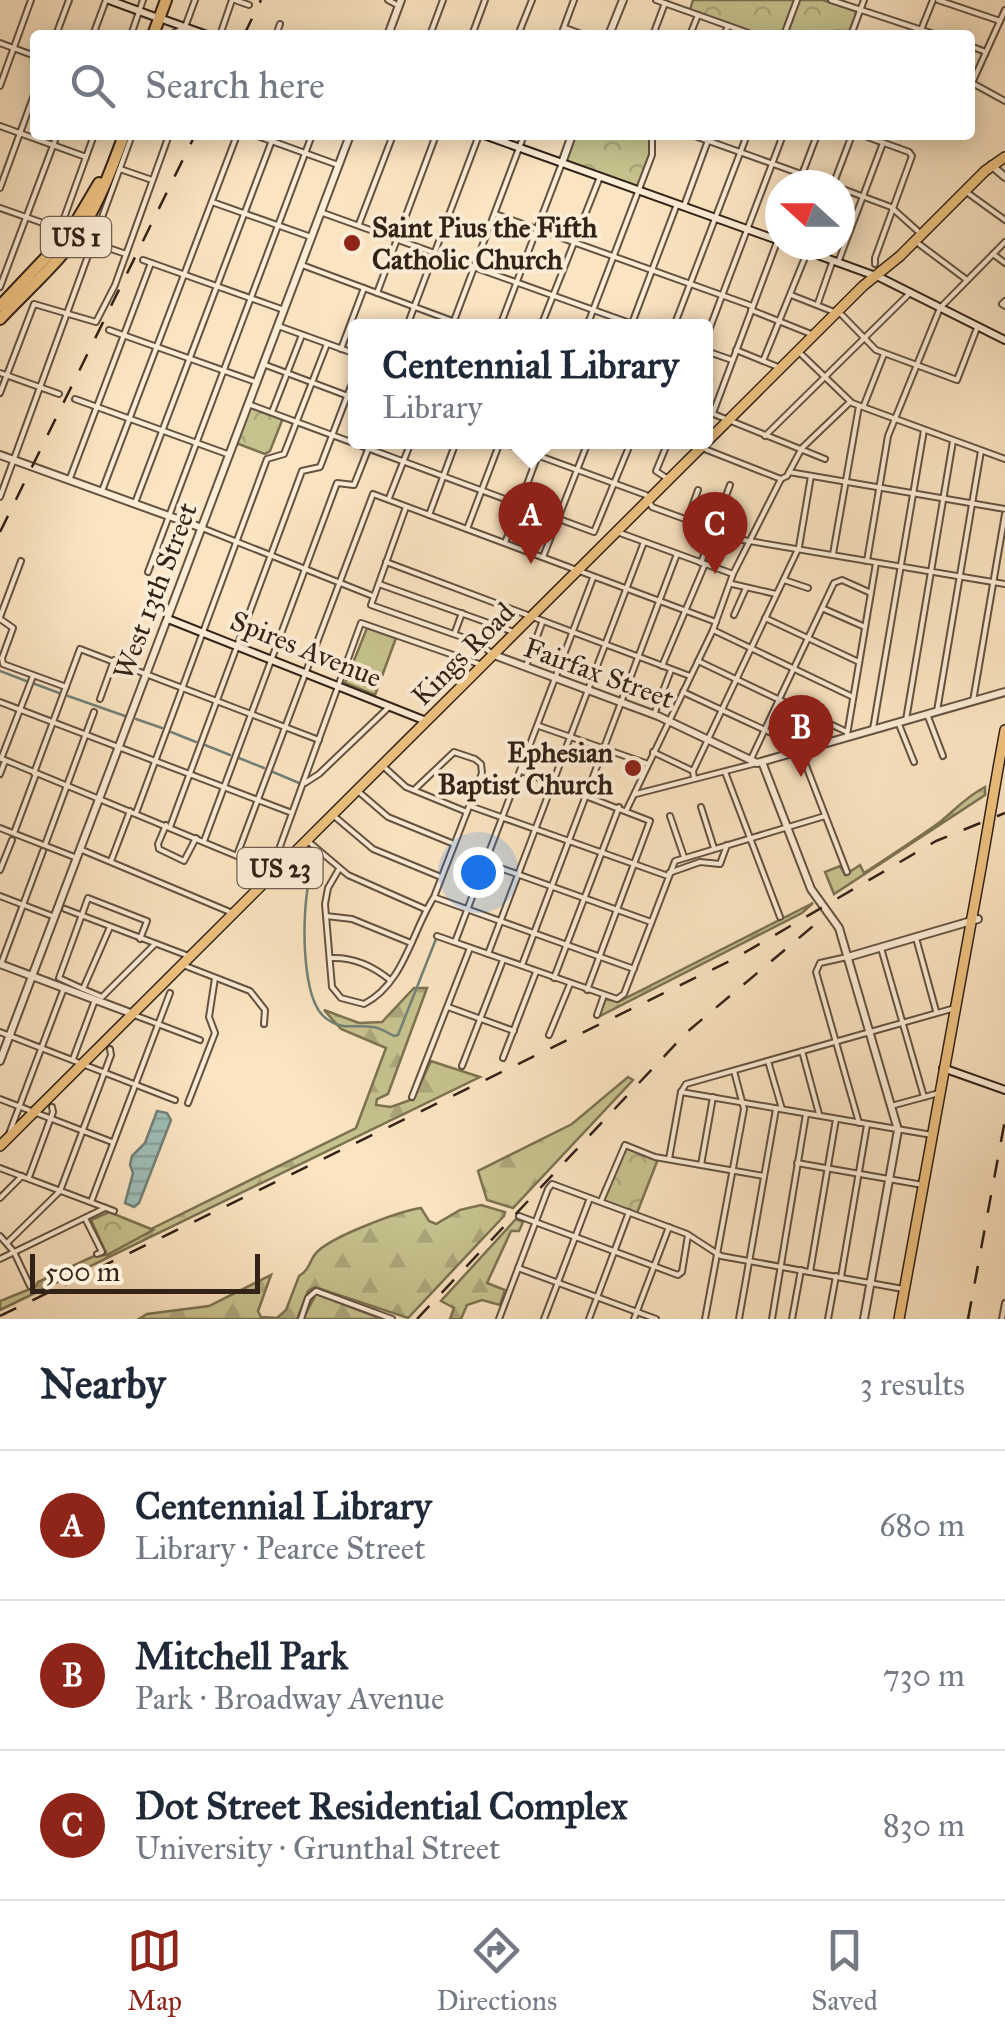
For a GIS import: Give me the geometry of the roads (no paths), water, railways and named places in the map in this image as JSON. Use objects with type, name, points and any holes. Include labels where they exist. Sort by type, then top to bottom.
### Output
[{"type":"highway","points":[[159,30],[169,0]]},
{"type":"highway","name":"US 1","points":[[0,319],[61,256],[118,140]]},
{"type":"highway","name":"US 1","points":[[0,306],[62,243],[102,192],[118,140]]},
{"type":"main road","name":"Kings Road","points":[[713,437],[838,313],[875,270],[918,237],[1005,157]]},
{"type":"main road","name":"Kings Road","points":[[4,1143],[78,1062],[133,1014],[701,449]]},
{"type":"main road","points":[[899,1319],[1003,764],[1005,730]]},
{"type":"street","points":[[0,86],[32,0]]},
{"type":"street","points":[[58,30],[68,0]]},
{"type":"street","points":[[95,30],[108,0],[191,30]]},
{"type":"street","points":[[133,30],[143,0]]},
{"type":"street","points":[[181,30],[185,28],[195,0]]},
{"type":"street","points":[[222,30],[234,0],[250,5]]},
{"type":"street","points":[[432,30],[443,0]]},
{"type":"street","points":[[474,30],[485,0]]},
{"type":"street","points":[[520,30],[532,0]]},
{"type":"street","points":[[570,30],[564,28],[574,0]]},
{"type":"street","points":[[612,30],[622,0]]},
{"type":"street","points":[[656,0],[739,30]]},
{"type":"street","points":[[786,30],[797,0]]},
{"type":"street","points":[[831,0],[916,30]]},
{"type":"street","points":[[852,30],[864,0]]},
{"type":"street","points":[[922,30],[936,0],[1000,21]]},
{"type":"street","points":[[389,30],[394,2]]},
{"type":"street","points":[[655,30],[664,3]]},
{"type":"street","points":[[975,75],[1005,10]]},
{"type":"street","points":[[692,30],[698,15]]},
{"type":"street","points":[[278,30],[280,24]]},
{"type":"street","points":[[726,30],[728,26]]},
{"type":"street","points":[[0,44],[30,54]]},
{"type":"street","points":[[975,48],[986,52]]},
{"type":"street","points":[[975,85],[1005,101]]},
{"type":"street","points":[[0,188],[30,106]]},
{"type":"street","points":[[0,126],[30,137]]},
{"type":"street","points":[[39,140],[86,157]]},
{"type":"street","points":[[0,288],[55,140]]},
{"type":"street","points":[[72,231],[92,140]]},
{"type":"street","points":[[0,497],[130,140]]},
{"type":"street","points":[[0,394],[34,304],[95,324],[126,254],[167,140]]},
{"type":"street","points":[[102,492],[234,140]]},
{"type":"street","points":[[135,503],[272,140]]},
{"type":"street","points":[[277,140],[338,165]]},
{"type":"street","points":[[148,572],[310,140]]},
{"type":"street","name":"West 13th Street","points":[[0,1062],[348,140]]},
{"type":"street","points":[[358,226],[391,140]]},
{"type":"street","points":[[377,293],[434,140]]},
{"type":"street","points":[[410,319],[480,140]]},
{"type":"street","points":[[497,140],[765,235]]},
{"type":"street","points":[[455,319],[522,140]]},
{"type":"street","points":[[503,319],[570,140]]},
{"type":"street","points":[[590,319],[652,155],[652,140]]},
{"type":"street","points":[[636,319],[652,270],[708,140]]},
{"type":"street","points":[[713,140],[788,170]]},
{"type":"street","points":[[677,319],[744,140]]},
{"type":"street","points":[[713,319],[780,140]]},
{"type":"street","points":[[804,170],[815,140]]},
{"type":"street","points":[[838,170],[850,140]]},
{"type":"street","points":[[875,140],[912,154],[874,258],[875,270]]},
{"type":"street","points":[[817,305],[883,143]]},
{"type":"street","points":[[992,166],[1005,177]]},
{"type":"street","points":[[120,169],[152,180]]},
{"type":"street","points":[[545,319],[600,177]]},
{"type":"street","points":[[965,191],[1005,220]]},
{"type":"street","points":[[855,193],[894,208],[918,237],[967,280]]},
{"type":"street","points":[[211,202],[311,238]]},
{"type":"street","points":[[0,208],[91,241]]},
{"type":"street","points":[[320,212],[616,319]]},
{"type":"street","points":[[495,214],[722,295],[815,336]]},
{"type":"street","points":[[72,231],[126,254]]},
{"type":"street","points":[[867,561],[888,436],[940,308],[1005,242]]},
{"type":"street","points":[[992,254],[1005,263]]},
{"type":"street","points":[[144,260],[284,310]]},
{"type":"street","points":[[713,403],[771,260]]},
{"type":"street","points":[[763,361],[804,260]]},
{"type":"street","points":[[836,261],[875,270],[910,293],[1005,340]]},
{"type":"street","points":[[69,480],[151,262]]},
{"type":"street","points":[[301,264],[441,319]]},
{"type":"street","points":[[352,319],[364,288]]},
{"type":"street","points":[[765,436],[910,293]]},
{"type":"street","points":[[791,296],[838,313],[884,354],[957,380],[978,326]]},
{"type":"street","points":[[277,326],[348,351]]},
{"type":"street","points":[[110,330],[256,382]]},
{"type":"street","points":[[341,349],[348,330]]},
{"type":"street","points":[[272,412],[302,334]]},
{"type":"street","points":[[112,862],[156,759],[267,459],[283,456],[327,344]]},
{"type":"street","points":[[736,350],[782,369]]},
{"type":"street","points":[[800,352],[850,402],[1005,459]]},
{"type":"street","points":[[713,353],[732,360]]},
{"type":"street","points":[[833,556],[861,406],[884,354]]},
{"type":"street","points":[[196,838],[184,861],[159,849],[302,470],[319,468],[347,396],[263,364]]},
{"type":"street","points":[[0,372],[59,394]]},
{"type":"street","points":[[75,400],[230,455]]},
{"type":"street","points":[[627,809],[713,630],[733,574],[781,479],[801,450],[850,402]]},
{"type":"street","points":[[248,404],[348,441]]},
{"type":"street","points":[[713,414],[824,458]]},
{"type":"street","points":[[873,729],[924,430]]},
{"type":"street","points":[[914,762],[902,721],[952,441]]},
{"type":"street","points":[[204,841],[337,483],[354,484],[368,449]]},
{"type":"street","points":[[371,449],[595,532],[627,449]]},
{"type":"street","points":[[389,499],[409,449]]},
{"type":"street","points":[[428,515],[453,449]]},
{"type":"street","points":[[467,528],[497,449]]},
{"type":"street","points":[[523,449],[646,494],[652,507],[752,542],[1005,584]]},
{"type":"street","points":[[505,543],[544,449]]},
{"type":"street","points":[[543,557],[585,449]]},
{"type":"street","points":[[665,449],[656,472],[670,480]]},
{"type":"street","points":[[705,449],[781,479]]},
{"type":"street","points":[[937,711],[981,451]]},
{"type":"street","points":[[0,455],[168,515],[373,596],[406,507]]},
{"type":"street","points":[[789,472],[1005,512],[973,701]]},
{"type":"street","points":[[694,778],[693,770],[797,550],[811,476]]},
{"type":"street","points":[[662,666],[686,612],[730,485]]},
{"type":"street","points":[[687,520],[698,490]]},
{"type":"street","points":[[237,856],[374,494],[716,622]]},
{"type":"street","points":[[618,532],[733,574]]},
{"type":"street","points":[[488,954],[644,542]]},
{"type":"street","points":[[521,966],[677,554]]},
{"type":"street","points":[[21,562],[0,618],[13,626],[2,663],[66,688]]},
{"type":"street","points":[[386,562],[690,676]]},
{"type":"street","points":[[847,734],[876,562]]},
{"type":"street","points":[[455,942],[593,578]]},
{"type":"street","points":[[784,579],[808,588]]},
{"type":"street","points":[[864,1319],[898,1130],[839,928],[811,889],[756,762],[765,730],[839,580],[871,593]]},
{"type":"street","points":[[378,584],[515,634]]},
{"type":"street","points":[[730,584],[776,594]]},
{"type":"street","points":[[734,615],[746,588]]},
{"type":"street","name":"Fairfax Street","points":[[373,596],[371,604],[479,643],[494,655],[525,669],[654,715],[756,762]]},
{"type":"street","points":[[823,608],[865,627]]},
{"type":"street","points":[[455,634],[462,613]]},
{"type":"street","points":[[765,618],[859,662]]},
{"type":"street","name":"Spires Avenue","points":[[168,619],[427,721]]},
{"type":"street","points":[[285,862],[278,852],[361,623],[483,665]]},
{"type":"street","points":[[525,669],[542,623]]},
{"type":"street","points":[[713,630],[854,697]]},
{"type":"street","points":[[0,870],[80,648],[319,740]]},
{"type":"street","points":[[100,698],[114,660]]},
{"type":"street","points":[[698,661],[847,734]]},
{"type":"street","points":[[654,715],[672,670]]},
{"type":"street","points":[[0,774],[33,676]]},
{"type":"street","points":[[682,691],[803,750],[847,872]]},
{"type":"street","points":[[633,795],[1005,692]]},
{"type":"street","points":[[0,702],[292,813]]},
{"type":"street","points":[[303,784],[319,774],[390,706]]},
{"type":"street","points":[[94,712],[0,965],[200,1040]]},
{"type":"street","points":[[927,714],[943,756]]},
{"type":"street","points":[[538,725],[648,764]]},
{"type":"street","points":[[339,869],[326,896],[332,987],[337,996],[360,1005],[371,1000],[390,980],[434,898],[482,764],[454,752],[414,790]]},
{"type":"street","points":[[653,752],[693,770]]},
{"type":"street","points":[[2,759],[276,872]]},
{"type":"street","points":[[382,766],[400,784],[414,790],[669,874],[700,862],[718,865],[727,847]]},
{"type":"street","points":[[520,771],[650,820],[587,990]]},
{"type":"street","points":[[725,772],[780,917]]},
{"type":"street","points":[[639,782],[655,789]]},
{"type":"street","points":[[358,790],[380,813],[395,822],[454,844]]},
{"type":"street","points":[[554,978],[619,807]]},
{"type":"street","points":[[701,807],[714,848]]},
{"type":"street","points":[[332,815],[365,844],[442,877]]},
{"type":"street","points":[[670,816],[684,857]]},
{"type":"street","points":[[438,936],[604,996],[620,998],[675,861],[826,816]]},
{"type":"street","points":[[0,828],[44,848],[112,862],[234,914]]},
{"type":"street","points":[[308,840],[339,869],[360,882],[425,909]]},
{"type":"street","points":[[485,863],[651,922]]},
{"type":"street","points":[[0,896],[55,917]]},
{"type":"street","points":[[140,939],[147,921],[88,898],[58,975],[74,986],[84,986],[102,996],[155,944]]},
{"type":"street","points":[[434,898],[634,969]]},
{"type":"street","points":[[65,908],[191,956]]},
{"type":"street","points":[[326,916],[344,917],[411,942]]},
{"type":"street","points":[[859,1123],[817,966],[974,920]]},
{"type":"street","points":[[84,986],[110,927]]},
{"type":"street","points":[[916,938],[937,1012]]},
{"type":"street","points":[[412,1097],[470,948]]},
{"type":"street","points":[[881,948],[924,1097]]},
{"type":"street","points":[[329,958],[350,959],[390,980]]},
{"type":"street","points":[[462,1066],[503,960]]},
{"type":"street","points":[[182,965],[254,995],[266,1010],[264,1024]]},
{"type":"street","points":[[503,1058],[536,972]]},
{"type":"street","points":[[188,1103],[215,1033],[210,1017],[214,977]]},
{"type":"street","points":[[550,1035],[570,984]]},
{"type":"street","points":[[4,1143],[64,988]]},
{"type":"street","points":[[91,1202],[170,992]]},
{"type":"street","points":[[596,1015],[604,996]]},
{"type":"street","points":[[78,1062],[95,1000]]},
{"type":"street","points":[[448,1007],[514,1031]]},
{"type":"street","points":[[670,1159],[684,1085],[956,1008]]},
{"type":"street","points":[[0,1032],[176,1100]]},
{"type":"street","points":[[7,1243],[60,1191],[110,1049]]},
{"type":"street","points":[[802,1051],[820,1116]]},
{"type":"street","points":[[739,1319],[779,1109],[768,1061]]},
{"type":"street","points":[[945,1069],[1005,1090]]},
{"type":"street","points":[[708,1318],[744,1103],[734,1071]]},
{"type":"street","points":[[681,1092],[932,1136]]},
{"type":"street","points":[[891,1106],[941,1092]]},
{"type":"street","points":[[701,1165],[713,1098]]},
{"type":"street","points":[[0,1099],[114,1142]]},
{"type":"street","points":[[0,1198],[25,1177],[51,1118],[52,1107]]},
{"type":"street","points":[[772,1319],[806,1114]]},
{"type":"street","points":[[810,1272],[836,1119]]},
{"type":"street","points":[[828,1319],[868,1124]]},
{"type":"street","points":[[601,1202],[624,1145],[670,1159],[764,1176]]},
{"type":"street","points":[[797,1163],[923,1185]]},
{"type":"street","points":[[0,1168],[114,1211]]},
{"type":"street","points":[[499,1319],[550,1185],[669,1227],[718,1254],[905,1289]]},
{"type":"street","points":[[544,1319],[590,1198]]},
{"type":"street","points":[[0,1259],[105,1208]]},
{"type":"street","points":[[589,1319],[629,1212]]},
{"type":"street","points":[[519,1216],[678,1275],[682,1272],[688,1235]]},
{"type":"street","points":[[85,1218],[100,1253]]},
{"type":"street","points":[[634,1319],[669,1227]]},
{"type":"street","points":[[0,1236],[14,1252],[30,1287]]},
{"type":"street","points":[[518,1268],[656,1319]]},
{"type":"street","points":[[792,1319],[801,1270]]},
{"type":"street","points":[[300,1319],[313,1292],[392,1319]]},
{"type":"street","points":[[1002,1319],[1005,1303]]},
{"type":"water","points":[[157,1111],[167,1113],[171,1120],[139,1203],[134,1207],[125,1203],[133,1173],[132,1156],[145,1143]]},
{"type":"waterway","points":[[0,671],[26,681]]},
{"type":"waterway","points":[[35,684],[59,693]]},
{"type":"waterway","points":[[68,696],[125,716]]},
{"type":"waterway","points":[[136,719],[162,728]]},
{"type":"waterway","points":[[171,732],[196,742]]},
{"type":"waterway","points":[[205,745],[230,755]]},
{"type":"waterway","points":[[239,758],[264,768]]},
{"type":"waterway","points":[[273,772],[299,783]]},
{"type":"waterway","points":[[295,861],[309,882],[304,933],[312,994],[318,1009],[333,1023],[375,1027],[398,1035],[436,939]]},
{"type":"railway","points":[[246,30],[261,0]]},
{"type":"railway","points":[[0,532],[193,140]]},
{"type":"railway","points":[[0,1316],[732,960],[936,841],[1005,813]]},
{"type":"railway","points":[[417,1319],[687,1032],[818,922]]},
{"type":"railway","points":[[968,1319],[1005,1120]]},
{"type":"place","name":"Saint Pius the Fifth Catholic Church","points":[[352,243]]},
{"type":"place","name":"Centennial Library","points":[[531,564]]},
{"type":"place","name":"Dot Street Residential Complex","points":[[715,574]]},
{"type":"place","name":"Ephesian Baptist Church","points":[[633,768]]},
{"type":"place","name":"Mitchell Park","points":[[801,777]]}]
